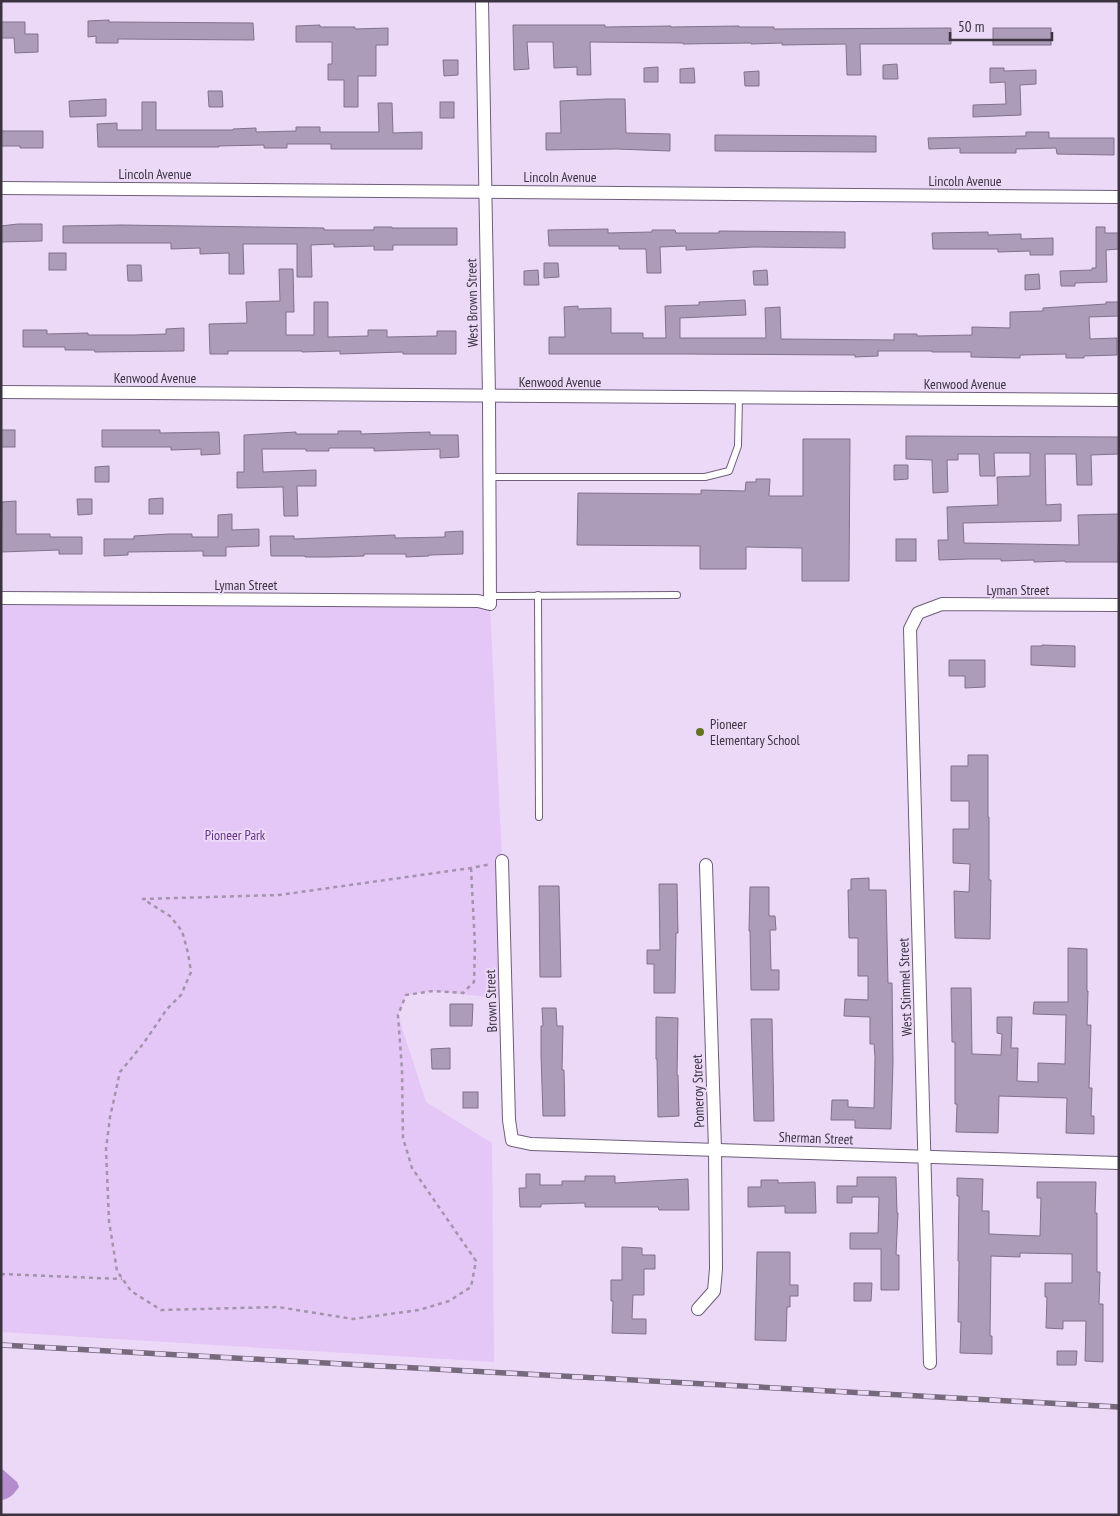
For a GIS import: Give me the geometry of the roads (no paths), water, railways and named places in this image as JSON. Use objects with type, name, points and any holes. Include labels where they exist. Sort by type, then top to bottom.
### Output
[{"type":"street","name":"West Brown Street","points":[[482,1],[489,396],[490,600]]},
{"type":"street","name":"Lincoln Avenue","points":[[1,188],[1119,197]]},
{"type":"street","name":"Kenwood Avenue","points":[[1,392],[1119,400]]},
{"type":"street","name":"Lyman Street","points":[[1,598],[490,600]]},
{"type":"street","name":"Lyman Street","points":[[918,613],[942,604],[1119,605]]},
{"type":"street","name":"West Stimmel Street","points":[[918,613],[910,629],[930,1362]]},
{"type":"street","name":"Brown Street","points":[[502,861],[509,1120],[512,1140]]},
{"type":"street","name":"Pomeroy Street","points":[[698,1309],[714,1291],[716,1269],[715,1149],[706,866]]},
{"type":"street","name":"Sherman Street","points":[[512,1140],[532,1144],[1119,1163]]},
{"type":"lane","points":[[489,477],[705,477],[729,471],[738,446],[739,398]]},
{"type":"lane","points":[[490,600],[538,596],[677,595]]},
{"type":"lane","points":[[538,596],[539,817]]},
{"type":"railway","points":[[1,1345],[1119,1407]]},
{"type":"place","name":"Pioneer Elementary School","points":[[700,732]]},
{"type":"park label","name":"Pioneer Park","points":[[235,835]]}]
